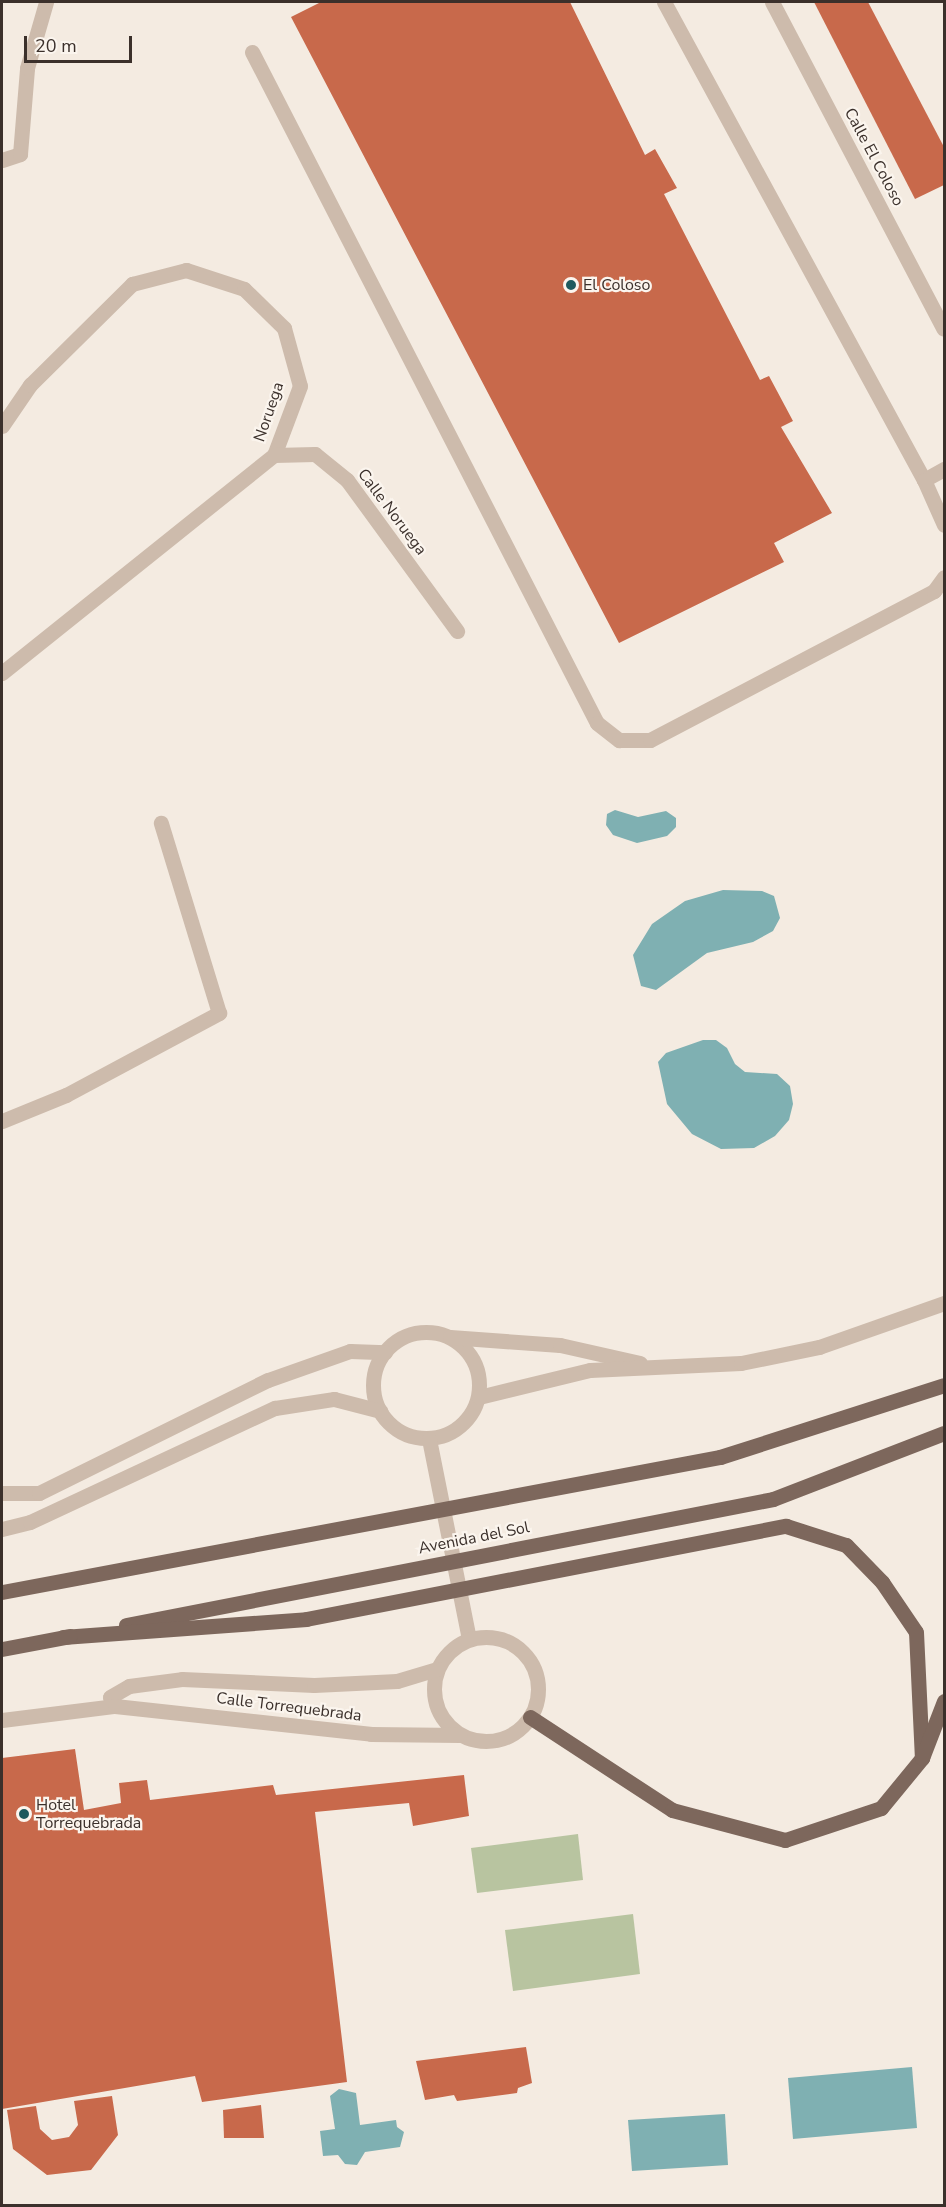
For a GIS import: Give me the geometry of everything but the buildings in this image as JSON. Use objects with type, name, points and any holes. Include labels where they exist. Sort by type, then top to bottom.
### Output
[{"type":"main road","points":[[2,1592],[387,1517],[720,1457],[945,1385]]},
{"type":"main road","name":"Avenida del Sol","points":[[2,1649],[413,1567],[773,1499],[945,1433]]},
{"type":"main road","points":[[63,1637],[306,1619],[786,1526],[846,1545],[882,1582],[916,1632],[922,1758]]},
{"type":"main road","points":[[530,1717],[672,1810],[785,1840],[881,1808],[922,1758],[945,1701]]},
{"type":"street","points":[[2,160],[20,154],[27,68],[46,2]]},
{"type":"street","points":[[664,2],[924,480],[945,525]]},
{"type":"street","name":"Calle El Coloso","points":[[772,2],[945,330]]},
{"type":"street","points":[[252,52],[597,723],[619,740],[650,740],[934,591],[945,577]]},
{"type":"street","name":"Noruega","points":[[2,426],[30,385],[132,284],[186,270],[244,289],[284,328],[300,387],[274,455],[2,673]]},
{"type":"street","name":"Calle Noruega","points":[[274,455],[315,454],[347,480],[457,631]]},
{"type":"street","points":[[924,480],[945,469]]},
{"type":"street","points":[[2,1121],[66,1095],[219,1012],[160,823]]},
{"type":"street","points":[[479,1397],[590,1371],[741,1363],[819,1347],[945,1303]]},
{"type":"street","points":[[380,1411],[374,1381],[385,1352],[408,1335],[436,1333],[450,1337],[560,1345],[663,1368]]},
{"type":"street","points":[[2,1529],[30,1522],[275,1408],[334,1399],[380,1411],[400,1432],[429,1439],[461,1426],[479,1397],[480,1379],[475,1362],[464,1347],[450,1337]]},
{"type":"street","points":[[2,1493],[39,1493],[268,1380],[350,1351],[385,1352]]},
{"type":"street","points":[[429,1439],[469,1639]]},
{"type":"street","points":[[501,1638],[527,1656],[538,1686],[530,1717],[506,1737],[475,1740],[460,1735],[439,1713],[433,1683],[437,1669],[455,1645],[469,1639],[501,1638]]},
{"type":"street","name":"Calle Torrequebrada","points":[[115,1706],[110,1697],[129,1686],[182,1679],[314,1685],[397,1680],[437,1669]]},
{"type":"street","name":"Calle Torrequebrada","points":[[2,1720],[115,1706],[370,1734],[460,1735]]},
{"type":"green space","points":[[578,1834],[583,1880],[477,1893],[471,1848]]},
{"type":"green space","points":[[633,1914],[640,1974],[513,1991],[505,1930]]},
{"type":"water","points":[[615,810],[638,817],[666,811],[676,818],[676,827],[667,836],[637,843],[613,835],[606,825],[607,814]]},
{"type":"water","points":[[723,890],[762,891],[774,896],[780,918],[773,931],[753,942],[707,953],[656,990],[641,986],[633,955],[652,924],[685,901]]},
{"type":"water","points":[[703,1040],[716,1040],[727,1048],[735,1064],[745,1072],[777,1074],[790,1086],[793,1104],[789,1120],[775,1136],[754,1148],[721,1149],[692,1134],[667,1104],[658,1062],[666,1053]]},
{"type":"water","points":[[912,2067],[917,2128],[793,2139],[788,2078]]},
{"type":"water","points":[[339,2089],[356,2093],[360,2125],[396,2120],[397,2127],[404,2132],[400,2147],[365,2152],[357,2165],[345,2164],[338,2155],[323,2156],[320,2131],[335,2129],[330,2096]]},
{"type":"water","points":[[725,2114],[728,2165],[632,2171],[628,2120]]},
{"type":"place","name":"El Coloso","points":[[571,285]]},
{"type":"place","name":"Hotel Torrequebrada","points":[[24,1814]]}]
